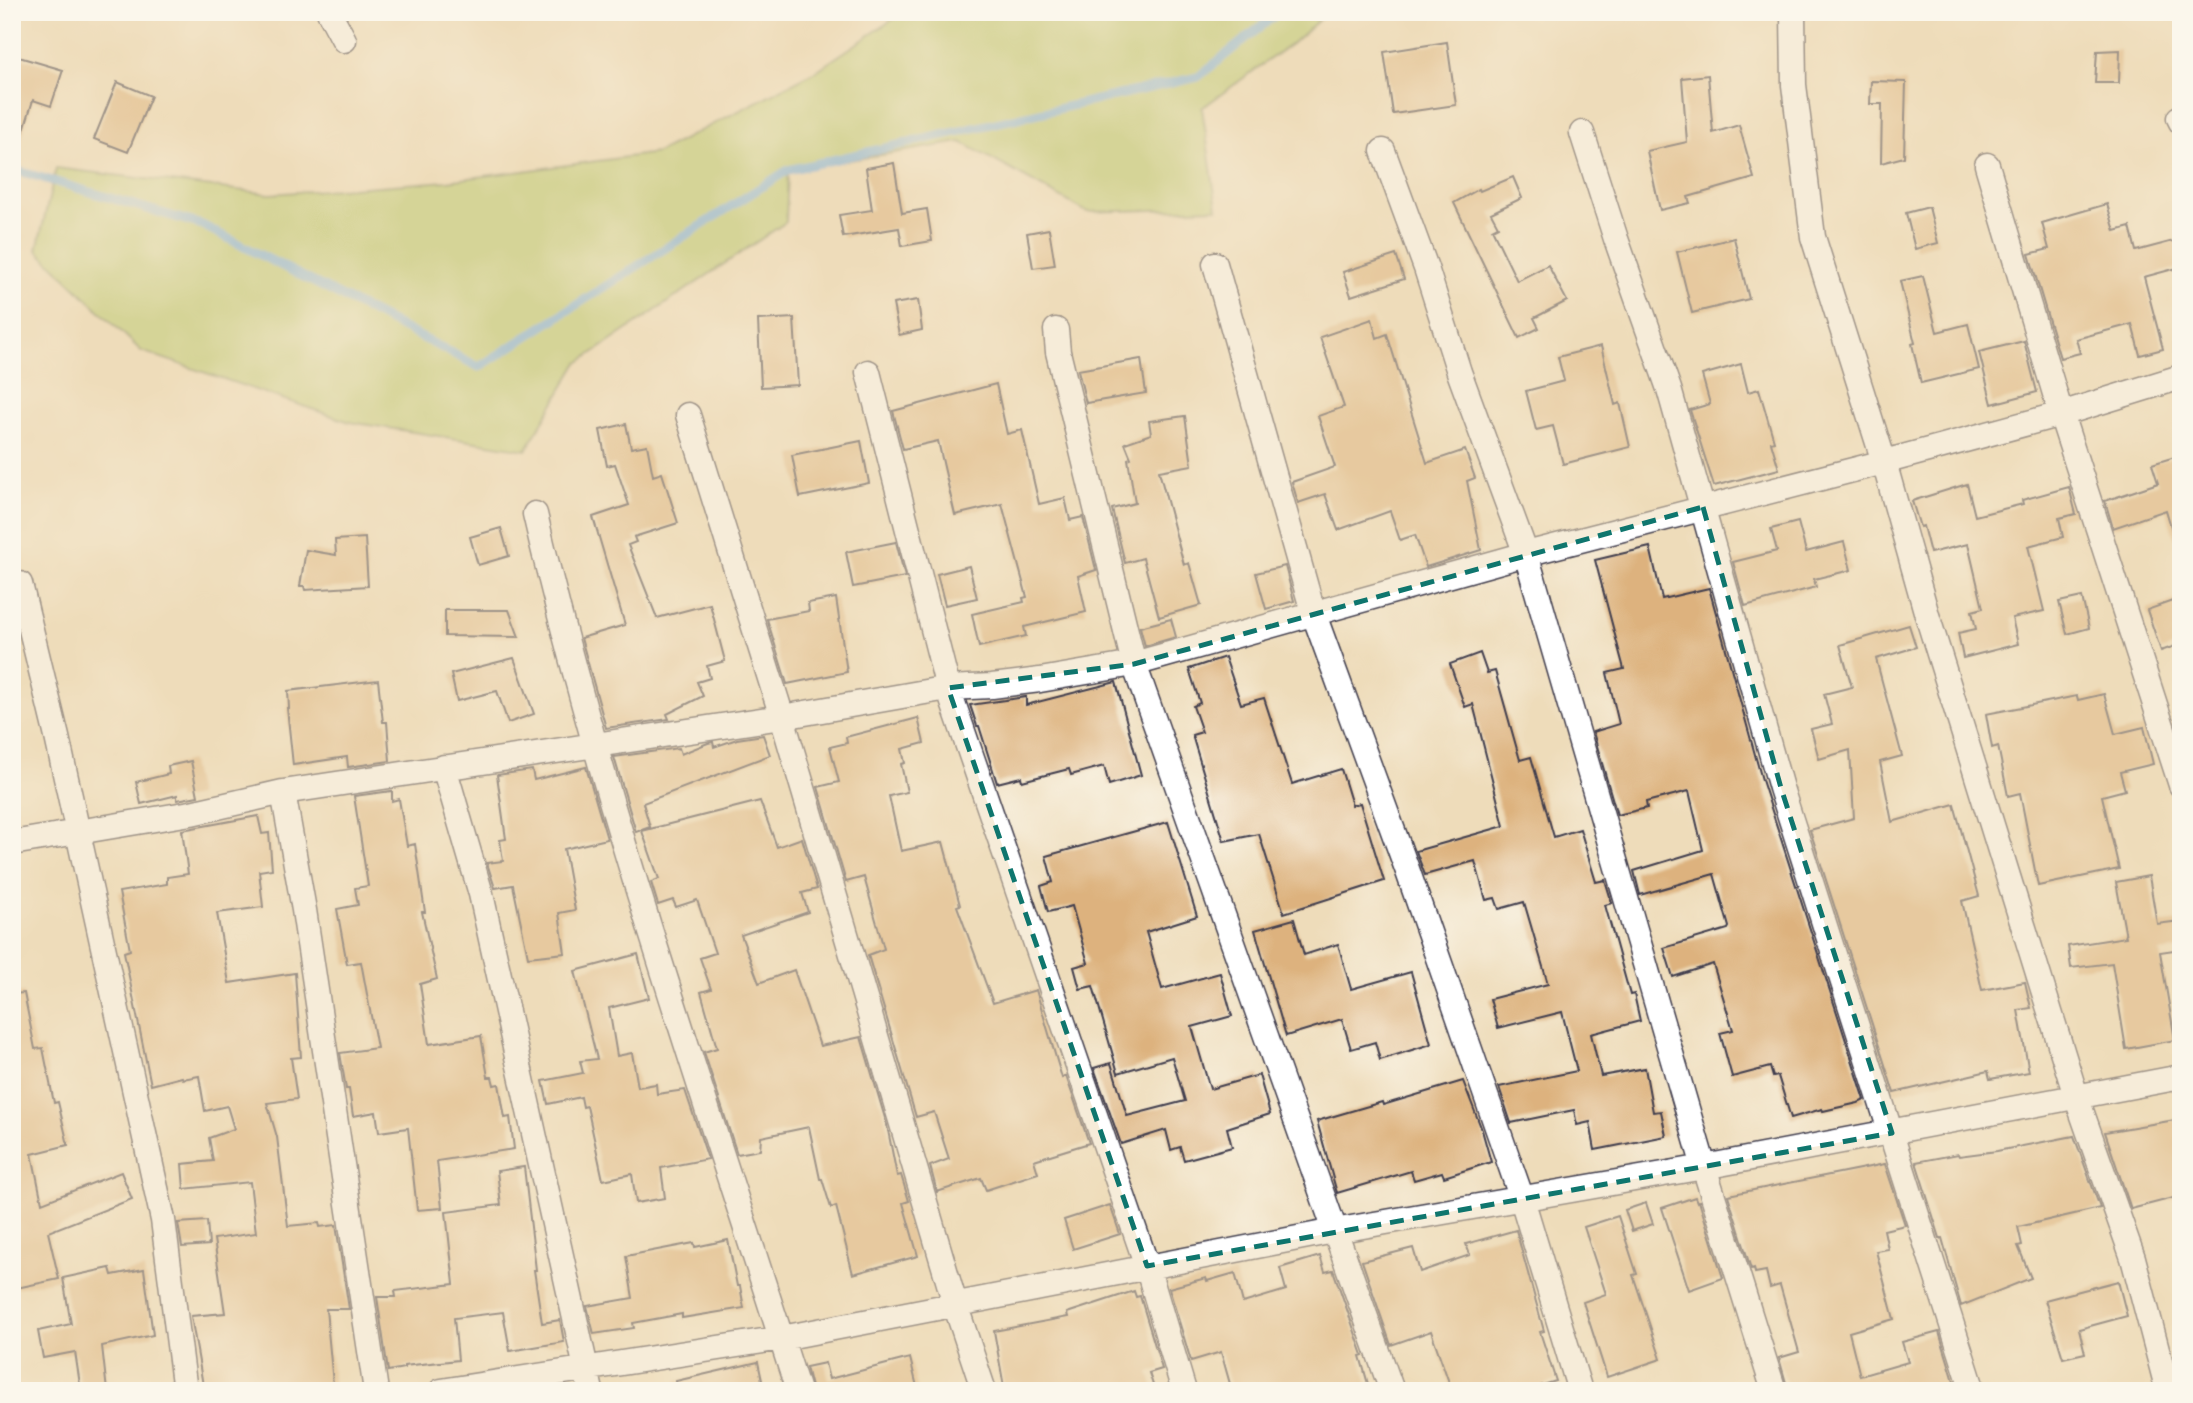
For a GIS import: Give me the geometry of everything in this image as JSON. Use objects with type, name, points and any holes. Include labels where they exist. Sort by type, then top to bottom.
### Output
[{"type":"street","points":[[329,12],[344,40]]},
{"type":"street","points":[[1793,12],[1794,85],[1813,237],[2076,1096],[2133,1258],[2168,1391]]},
{"type":"street","points":[[1582,133],[1669,389],[1781,788],[1973,1391]]},
{"type":"street","points":[[1383,151],[1426,268],[1459,372],[1526,554],[1704,1167],[1774,1391]]},
{"type":"street","points":[[1987,165],[2061,414],[2181,785]]},
{"type":"street","points":[[1215,264],[1312,612],[1402,856],[1522,1199],[1580,1391]]},
{"type":"street","points":[[1056,330],[1058,352],[1134,664],[1392,1391]]},
{"type":"street","points":[[868,372],[948,688],[1147,1266],[1184,1391]]},
{"type":"street","points":[[12,842],[191,813],[283,792],[782,717],[948,688],[1040,680],[1134,664],[1526,554],[2061,414],[2181,377]]},
{"type":"street","points":[[688,415],[782,717],[955,1304],[984,1391]]},
{"type":"street","points":[[535,513],[551,583],[596,745],[682,1031],[798,1391]]},
{"type":"street","points":[[20,584],[78,832],[163,1220],[185,1391]]},
{"type":"street","points":[[444,767],[481,894],[587,1380]]},
{"type":"street","points":[[283,792],[304,910],[376,1391]]},
{"type":"street","points":[[441,1391],[587,1380],[782,1338],[1147,1266],[1892,1133],[2181,1077]]},
{"type":"highlighted area","points":[[1703,507],[1781,788],[1892,1133],[1147,1266],[948,688],[1134,664]]},
{"type":"green space","points":[[904,12],[1328,12],[1295,41],[1202,108],[1217,208],[1087,212],[961,142],[788,170],[786,222],[577,364],[526,450],[350,422],[141,351],[37,250],[56,168],[270,194],[447,181],[657,153],[816,71]]},
{"type":"building","points":[[1447,42],[1456,105],[1393,114],[1384,52]]},
{"type":"building","points":[[2120,50],[2119,83],[2095,83],[2097,51]]},
{"type":"building","points":[[19,57],[63,70],[51,106],[33,100],[18,150],[12,149],[12,78]]},
{"type":"building","points":[[1708,75],[1713,133],[1739,125],[1754,178],[1688,197],[1690,203],[1660,210],[1647,151],[1687,142],[1682,78]]},
{"type":"building","points":[[1871,81],[1906,82],[1904,157],[1881,163],[1882,104],[1870,104]]},
{"type":"building","points":[[117,82],[151,96],[128,152],[94,139]]},
{"type":"building","points":[[894,163],[902,213],[927,209],[932,241],[902,246],[899,228],[843,237],[839,215],[872,210],[866,168]]},
{"type":"building","points":[[1513,177],[1522,198],[1491,213],[1498,226],[1492,229],[1517,281],[1548,265],[1567,301],[1534,318],[1539,328],[1519,338],[1454,203],[1479,189],[1480,191]]},
{"type":"building","points":[[2107,204],[2115,231],[2130,227],[2136,251],[2181,239],[2181,267],[2144,277],[2163,349],[2140,355],[2132,324],[2076,339],[2080,353],[2060,358],[2029,254],[2049,249],[2042,223]]},
{"type":"building","points":[[1929,207],[1938,243],[1915,249],[1906,213]]},
{"type":"building","points":[[1049,229],[1055,265],[1033,268],[1027,233]]},
{"type":"building","points":[[1734,238],[1749,299],[1692,313],[1677,252]]},
{"type":"building","points":[[1396,255],[1404,279],[1351,296],[1343,272]]},
{"type":"building","points":[[1923,276],[1937,332],[1968,324],[1979,369],[1921,383],[1912,344],[1915,343],[1900,281]]},
{"type":"building","points":[[918,300],[922,330],[899,335],[893,304]]},
{"type":"building","points":[[794,318],[798,385],[761,387],[758,320]]},
{"type":"building","points":[[1372,319],[1377,338],[1387,334],[1427,463],[1465,450],[1475,478],[1467,481],[1481,550],[1426,567],[1415,535],[1400,540],[1390,511],[1338,530],[1325,494],[1298,503],[1292,482],[1335,467],[1318,416],[1344,407],[1320,337]]},
{"type":"building","points":[[2024,341],[2037,392],[1992,404],[1979,352]]},
{"type":"building","points":[[1601,346],[1615,405],[1620,403],[1630,447],[1563,464],[1553,426],[1536,430],[1526,391],[1564,381],[1558,357]]},
{"type":"building","points":[[1141,359],[1146,393],[1086,403],[1078,370]]},
{"type":"building","points":[[1741,364],[1748,392],[1759,389],[1779,469],[1714,486],[1690,410],[1710,404],[1702,375]]},
{"type":"building","points":[[996,384],[1007,434],[1022,430],[1039,504],[1065,498],[1070,520],[1083,517],[1096,570],[1078,576],[1086,612],[1024,627],[1026,636],[979,647],[972,614],[1024,602],[1023,598],[1027,597],[1002,504],[955,515],[938,441],[903,449],[893,411]]},
{"type":"building","points":[[1185,416],[1192,465],[1159,471],[1184,565],[1189,563],[1201,605],[1159,617],[1143,558],[1125,563],[1112,509],[1135,503],[1128,459],[1131,458],[1125,443],[1151,434],[1149,421]]},
{"type":"building","points":[[626,424],[631,448],[647,445],[653,476],[662,473],[678,523],[634,537],[636,542],[628,545],[657,618],[710,604],[725,661],[707,666],[710,678],[697,682],[703,696],[667,714],[669,719],[606,728],[581,638],[625,625],[593,517],[629,505],[615,464],[607,466],[600,430]]},
{"type":"building","points":[[861,441],[869,483],[800,497],[792,455]]},
{"type":"building","points":[[2181,455],[2181,539],[2175,540],[2166,510],[2113,528],[2105,501],[2158,483],[2152,464]]},
{"type":"building","points":[[1967,484],[1975,516],[2023,504],[2022,500],[2069,487],[2076,514],[2059,518],[2063,537],[2028,546],[2044,611],[2012,618],[2018,644],[1963,658],[1958,633],[1976,629],[1972,611],[1983,608],[1968,544],[1930,553],[1923,526],[1920,527],[1912,501]]},
{"type":"building","points":[[1798,522],[1806,552],[1844,542],[1851,570],[1814,579],[1816,587],[1745,606],[1733,562],[1777,551],[1771,529]]},
{"type":"building","points":[[501,528],[509,556],[478,565],[470,537]]},
{"type":"building","points":[[365,538],[368,586],[305,590],[304,586],[300,586],[306,550],[336,555],[335,540]]},
{"type":"building","points":[[896,542],[905,577],[853,587],[846,552]]},
{"type":"building","points":[[1650,547],[1662,599],[1709,588],[1762,780],[1865,1100],[1858,1103],[1791,1118],[1778,1076],[1773,1077],[1770,1067],[1732,1077],[1720,1033],[1733,1030],[1713,964],[1673,977],[1664,948],[1728,929],[1714,874],[1640,895],[1634,871],[1703,850],[1689,791],[1646,802],[1647,808],[1617,815],[1593,732],[1619,724],[1607,673],[1624,669],[1595,560]]},
{"type":"building","points":[[969,566],[977,598],[945,605],[937,574]]},
{"type":"building","points":[[1285,566],[1294,601],[1266,609],[1256,573]]},
{"type":"building","points":[[2082,597],[2089,628],[2067,634],[2059,602]]},
{"type":"building","points":[[836,598],[847,672],[787,684],[767,619],[809,611],[808,603]]},
{"type":"building","points":[[2181,598],[2181,644],[2161,651],[2147,610]]},
{"type":"building","points":[[445,610],[509,610],[519,637],[445,636]]},
{"type":"building","points":[[1171,619],[1176,637],[1145,646],[1140,627]]},
{"type":"building","points":[[1909,625],[1916,647],[1876,659],[1902,756],[1880,762],[1892,822],[1954,804],[1979,896],[1962,901],[1982,990],[2025,982],[2031,1008],[2018,1010],[2029,1072],[1990,1079],[1988,1071],[1894,1093],[1810,830],[1854,818],[1850,750],[1819,759],[1811,729],[1832,724],[1824,694],[1852,687],[1840,645]]},
{"type":"building","points":[[1480,653],[1487,673],[1495,671],[1520,760],[1531,757],[1554,837],[1580,829],[1596,882],[1605,880],[1612,903],[1605,905],[1640,1021],[1591,1034],[1601,1076],[1645,1068],[1653,1112],[1661,1111],[1666,1136],[1595,1150],[1590,1122],[1577,1125],[1574,1110],[1511,1123],[1499,1087],[1577,1071],[1562,1012],[1498,1028],[1490,999],[1548,984],[1524,902],[1499,909],[1495,898],[1486,900],[1475,861],[1425,875],[1416,851],[1504,826],[1473,704],[1465,707],[1450,664]]},
{"type":"building","points":[[1225,657],[1241,704],[1264,698],[1292,784],[1341,769],[1352,805],[1360,803],[1384,881],[1284,913],[1259,834],[1224,841],[1192,735],[1202,732],[1193,706],[1200,703],[1189,669]]},
{"type":"building","points":[[514,658],[534,714],[508,723],[497,691],[457,701],[451,674]]},
{"type":"building","points":[[378,680],[383,722],[387,722],[390,761],[348,767],[347,757],[293,765],[287,708],[288,691]]},
{"type":"building","points":[[1116,682],[1141,775],[1109,785],[1104,766],[1071,775],[1069,769],[1022,781],[1021,777],[997,783],[970,705],[1026,697],[1026,705]]},
{"type":"building","points":[[2104,694],[2115,734],[2144,727],[2153,764],[2120,772],[2125,790],[2102,796],[2119,869],[2038,886],[2020,793],[2008,796],[1998,746],[1992,748],[1986,714],[2077,696],[2078,700]]},
{"type":"building","points":[[918,718],[924,743],[902,749],[905,763],[901,764],[907,792],[889,796],[901,851],[943,842],[960,905],[957,906],[993,1003],[1036,990],[1062,1078],[1066,1076],[1089,1143],[1034,1160],[1038,1173],[986,1190],[981,1178],[937,1192],[930,1166],[949,1159],[934,1112],[916,1117],[868,955],[884,949],[864,877],[846,882],[818,787],[839,782],[830,747],[847,743],[846,737]]},
{"type":"building","points":[[763,735],[770,755],[643,803],[650,827],[636,832],[614,757],[679,748],[681,754],[708,743],[713,742],[714,747],[737,739]]},
{"type":"building","points":[[191,761],[198,796],[177,800],[177,795],[141,804],[136,782],[169,774],[168,766]]},
{"type":"building","points":[[586,767],[607,839],[564,849],[575,910],[559,913],[565,953],[528,957],[513,885],[495,888],[487,863],[503,861],[500,840],[506,839],[497,775],[532,770],[534,780]]},
{"type":"building","points":[[392,791],[392,801],[399,799],[407,846],[415,844],[425,912],[422,912],[437,979],[420,984],[429,1044],[481,1036],[488,1077],[492,1077],[494,1085],[499,1084],[505,1118],[510,1117],[514,1149],[437,1161],[442,1208],[417,1210],[408,1128],[379,1132],[376,1112],[353,1116],[340,1053],[377,1048],[361,962],[347,964],[337,909],[358,905],[355,888],[368,886],[354,796]]},
{"type":"building","points":[[760,801],[777,847],[802,838],[817,889],[802,893],[808,912],[741,935],[759,983],[794,970],[820,1046],[861,1037],[887,1125],[897,1176],[901,1175],[909,1201],[903,1203],[918,1256],[853,1274],[836,1206],[831,1208],[820,1179],[809,1127],[761,1137],[760,1150],[737,1154],[704,1052],[717,1048],[701,992],[711,989],[700,958],[715,953],[697,900],[676,907],[673,900],[658,905],[651,882],[659,879],[642,831]]},
{"type":"building","points":[[258,816],[262,834],[269,833],[272,869],[259,871],[263,907],[217,913],[229,983],[295,973],[301,1057],[291,1058],[297,1099],[267,1103],[277,1137],[288,1226],[319,1223],[320,1227],[336,1225],[349,1309],[326,1309],[333,1384],[276,1391],[204,1391],[191,1316],[225,1313],[214,1239],[256,1233],[250,1182],[184,1189],[182,1164],[213,1161],[209,1138],[234,1129],[227,1106],[205,1111],[199,1076],[182,1077],[151,1085],[124,952],[130,950],[119,892],[167,884],[167,877],[188,874],[182,830]]},
{"type":"building","points":[[1168,822],[1197,916],[1146,932],[1162,989],[1220,973],[1232,1016],[1192,1027],[1210,1089],[1259,1075],[1270,1114],[1227,1128],[1232,1147],[1184,1160],[1180,1147],[1171,1150],[1166,1130],[1121,1144],[1094,1068],[1111,1063],[1127,1116],[1185,1101],[1172,1057],[1118,1073],[1093,986],[1080,989],[1074,967],[1088,963],[1072,906],[1048,912],[1041,886],[1053,882],[1046,856]]},
{"type":"building","points":[[2149,876],[2157,924],[2181,921],[2181,949],[2160,952],[2175,1040],[2126,1049],[2112,963],[2071,968],[2068,946],[2126,937],[2116,882]]},
{"type":"building","points":[[1294,919],[1304,955],[1338,944],[1351,989],[1411,972],[1431,1044],[1380,1060],[1375,1042],[1351,1049],[1342,1019],[1286,1036],[1255,930]]},
{"type":"building","points":[[638,954],[649,998],[609,1008],[617,1056],[632,1053],[638,1087],[656,1084],[657,1094],[685,1090],[708,1159],[661,1168],[665,1198],[636,1203],[632,1174],[603,1180],[587,1106],[583,1107],[581,1097],[548,1104],[543,1081],[583,1073],[580,1061],[597,1059],[575,971]]},
{"type":"building","points":[[24,993],[35,1049],[43,1048],[54,1103],[58,1102],[68,1145],[32,1154],[42,1203],[121,1172],[132,1199],[48,1232],[59,1279],[12,1289],[12,1110],[18,1108],[12,1077],[12,994]]},
{"type":"building","points":[[1463,1081],[1491,1162],[1444,1177],[1442,1172],[1414,1180],[1411,1171],[1337,1193],[1317,1121]]},
{"type":"building","points":[[2181,1119],[2181,1196],[2131,1209],[2105,1132]]},
{"type":"building","points":[[2074,1136],[2100,1208],[2018,1227],[2022,1245],[2018,1246],[2031,1278],[1961,1306],[1942,1238],[1916,1162],[1958,1154],[1997,1151]]},
{"type":"building","points":[[1885,1164],[1905,1225],[1884,1230],[1888,1249],[1876,1251],[1894,1319],[1849,1332],[1860,1376],[1908,1362],[1902,1342],[1939,1332],[1957,1391],[1815,1391],[1813,1383],[1788,1390],[1779,1358],[1799,1352],[1780,1285],[1770,1288],[1766,1271],[1755,1273],[1754,1268],[1751,1269],[1728,1195]]},
{"type":"building","points":[[524,1167],[542,1323],[560,1320],[564,1342],[510,1351],[503,1312],[454,1318],[458,1360],[404,1366],[388,1371],[377,1297],[396,1297],[395,1291],[454,1284],[446,1212],[501,1205],[497,1171]]},
{"type":"building","points":[[1695,1197],[1697,1202],[1699,1201],[1723,1278],[1689,1290],[1662,1208]]},
{"type":"building","points":[[1646,1203],[1653,1224],[1632,1231],[1625,1210]]},
{"type":"building","points":[[1110,1205],[1120,1234],[1073,1249],[1064,1220]]},
{"type":"building","points":[[1618,1216],[1637,1274],[1633,1275],[1661,1359],[1607,1377],[1583,1302],[1606,1294],[1584,1227]]},
{"type":"building","points":[[207,1221],[209,1245],[182,1247],[178,1223]]},
{"type":"building","points":[[1516,1230],[1544,1331],[1540,1332],[1556,1381],[1540,1386],[1542,1391],[1452,1391],[1431,1331],[1391,1345],[1362,1261],[1413,1248],[1420,1272],[1470,1255],[1466,1244]]},
{"type":"building","points":[[728,1240],[744,1308],[682,1318],[682,1314],[633,1323],[634,1328],[594,1334],[587,1306],[633,1298],[626,1256],[694,1243],[695,1247]]},
{"type":"building","points":[[1320,1256],[1325,1272],[1333,1270],[1363,1355],[1360,1356],[1370,1391],[1232,1391],[1221,1352],[1191,1361],[1169,1288],[1235,1273],[1243,1303],[1286,1290],[1280,1268]]},
{"type":"building","points":[[110,1268],[112,1275],[144,1269],[153,1335],[102,1346],[107,1391],[81,1391],[75,1352],[43,1358],[38,1331],[71,1324],[63,1278]]},
{"type":"building","points":[[2118,1281],[2127,1316],[2079,1329],[2085,1353],[2063,1358],[2045,1300]]},
{"type":"building","points":[[1134,1291],[1136,1297],[1140,1296],[1162,1369],[1149,1373],[1155,1391],[1013,1391],[1012,1386],[1004,1387],[994,1331],[1068,1317],[1067,1313]]},
{"type":"building","points":[[910,1358],[918,1391],[812,1391],[806,1367],[825,1363],[829,1379]]},
{"type":"building","points":[[758,1362],[763,1385],[739,1391],[677,1391],[676,1381]]},
{"type":"waterway","points":[[12,169],[202,225],[479,367],[788,170],[1198,77],[1279,12]]}]
